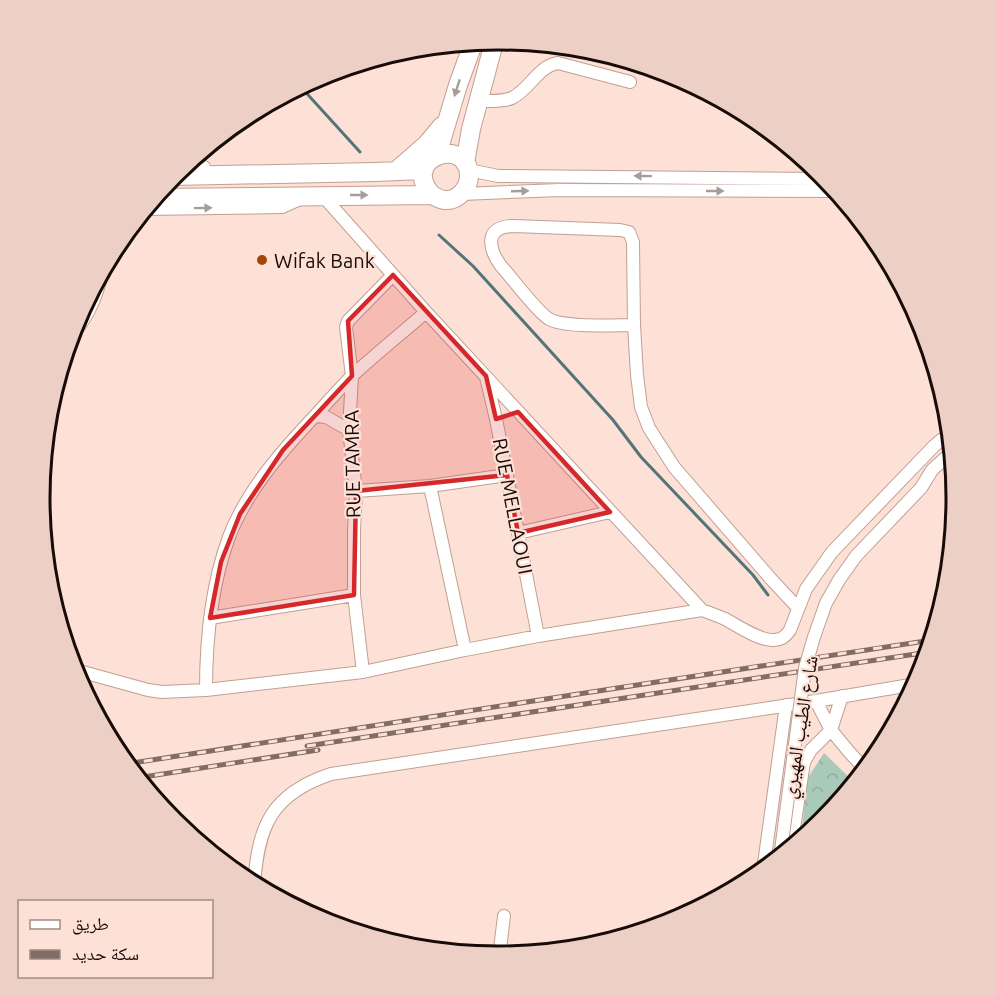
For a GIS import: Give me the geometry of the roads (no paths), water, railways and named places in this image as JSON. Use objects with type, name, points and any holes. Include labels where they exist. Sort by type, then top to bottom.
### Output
[{"type":"highway","points":[[436,155],[471,50]]},
{"type":"highway","points":[[165,198],[432,195],[445,200],[454,199],[462,194],[470,179],[467,166],[471,129],[492,50]]},
{"type":"highway","points":[[396,171],[427,144],[448,117]]},
{"type":"highway","points":[[432,195],[423,179],[423,170],[431,159],[444,153],[452,154],[459,157],[467,166]]},
{"type":"highway","points":[[187,176],[423,170]]},
{"type":"street","points":[[478,101],[503,100],[513,97],[545,68],[558,63],[630,82]]},
{"type":"street","points":[[196,167],[364,165],[373,168],[375,172]]},
{"type":"street","points":[[467,166],[486,174],[508,176],[813,179]]},
{"type":"street","points":[[462,194],[559,190],[824,190]]},
{"type":"street","points":[[155,209],[282,207],[315,196],[393,275],[702,610],[762,637],[775,640],[786,636],[806,590],[832,552],[943,439]]},
{"type":"street","points":[[634,325],[569,324],[546,317],[495,257],[491,245],[494,234],[507,226],[628,232],[632,238],[634,251],[637,375],[642,407],[649,429],[674,467],[798,609]]},
{"type":"street","name":"RUE TAMRA","points":[[363,672],[354,595],[356,491],[349,430],[352,376],[345,327],[348,321],[393,275]]},
{"type":"street","points":[[206,690],[206,647],[210,618],[221,562],[240,514],[283,450],[352,376],[426,312]]},
{"type":"street","name":"RUE MELLAOUI","points":[[486,376],[538,636]]},
{"type":"street","points":[[496,419],[518,412]]},
{"type":"street","points":[[315,416],[326,417],[349,430]]},
{"type":"street","points":[[932,470],[932,459],[944,445]]},
{"type":"street","points":[[932,470],[945,458]]},
{"type":"street","name":"شارع الطيب المهيري","points":[[782,845],[805,668],[826,603],[856,556],[921,488],[932,470]]},
{"type":"street","points":[[356,491],[430,486],[507,475]]},
{"type":"street","points":[[430,486],[465,650]]},
{"type":"street","points":[[518,533],[610,512]]},
{"type":"street","points":[[210,618],[354,595]]},
{"type":"street","points":[[85,673],[148,690],[162,692],[206,690],[363,672],[538,636],[702,610]]},
{"type":"street","points":[[255,874],[259,842],[272,814],[298,789],[325,776],[355,769],[905,686]]},
{"type":"street","points":[[795,834],[794,828],[804,762],[811,750],[831,730],[842,696]]},
{"type":"street","points":[[816,701],[831,730],[859,763]]},
{"type":"street","points":[[765,858],[786,705]]},
{"type":"street","points":[[500,946],[504,916]]},
{"type":"waterway","points":[[306,93],[360,152]]},
{"type":"waterway","points":[[439,235],[473,266],[613,420],[641,457],[753,575],[768,595]]},
{"type":"railway","points":[[136,762],[923,641]]},
{"type":"railway","points":[[307,746],[918,654]]},
{"type":"railway","points":[[147,777],[318,750]]},
{"type":"place","name":"Wifak Bank","points":[[262,260]]}]
